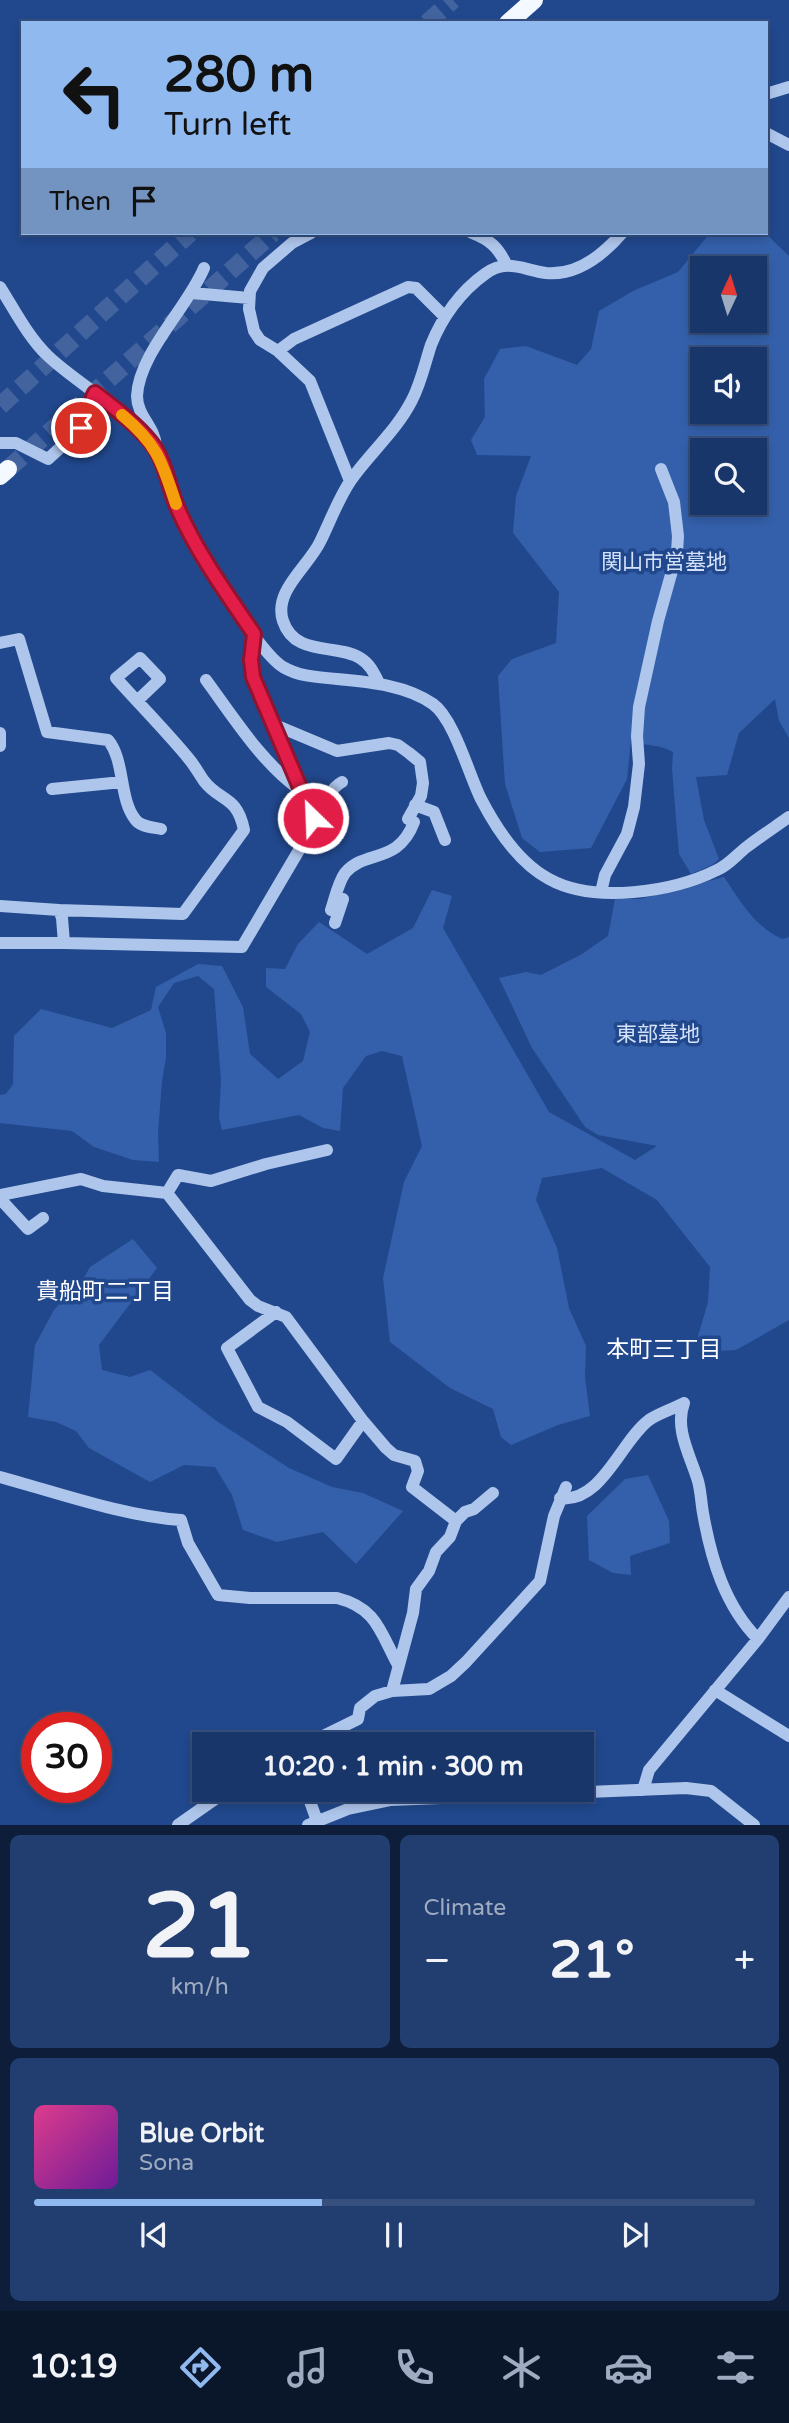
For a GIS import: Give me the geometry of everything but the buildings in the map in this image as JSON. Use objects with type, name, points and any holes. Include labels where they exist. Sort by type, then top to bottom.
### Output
[{"type":"main road","points":[[509,21],[523,0]]},
{"type":"main road","points":[[510,21],[534,0]]},
{"type":"street","points":[[768,93],[789,87]]},
{"type":"street","points":[[768,134],[789,145]]},
{"type":"street","points":[[307,235],[292,243],[263,268],[256,277],[249,298],[249,309],[254,331],[260,340],[278,351],[310,381],[350,481]]},
{"type":"street","points":[[477,235],[499,249],[506,264]]},
{"type":"street","points":[[379,683],[370,666],[360,658],[315,649],[295,639],[288,631],[282,615],[285,593],[318,547],[350,481],[394,427],[412,400],[432,344],[445,317],[477,280],[494,268],[506,264],[554,273],[589,264],[606,253],[620,235]]},
{"type":"street","points":[[204,268],[192,293],[170,321],[139,383],[139,410],[152,432],[178,509],[226,593],[271,657],[281,666],[302,675],[379,683],[420,698],[438,708],[495,823],[524,861],[550,880],[583,890],[647,891],[715,872],[789,817]]},
{"type":"street","points":[[278,351],[294,339],[408,286],[416,288],[445,317]]},
{"type":"street","points":[[0,287],[46,355],[140,431],[156,450]]},
{"type":"street","points":[[192,293],[249,298]]},
{"type":"street","points":[[0,443],[16,443],[48,459],[96,415],[93,397],[95,393]]},
{"type":"street","points":[[601,892],[605,875],[632,816],[639,764],[639,707],[658,621],[677,553],[674,502],[661,469]]},
{"type":"street","points":[[0,943],[242,947],[305,840],[312,813],[253,677],[251,660],[254,634]]},
{"type":"street","points":[[0,643],[19,639],[47,732],[108,740],[115,748],[122,782],[136,821],[160,829]]},
{"type":"street","points":[[206,680],[269,762],[301,791]]},
{"type":"street","points":[[0,906],[183,914],[244,830],[239,813],[227,797],[204,781],[189,759],[137,701]]},
{"type":"street","points":[[275,725],[337,751],[389,743],[398,745],[422,766],[422,788],[408,819],[414,822],[411,830],[396,849],[355,866],[344,874],[333,916]]},
{"type":"street","points":[[0,733],[0,746]]},
{"type":"street","points":[[52,789],[122,782]]},
{"type":"street","points":[[312,813],[323,804],[339,782],[342,782]]},
{"type":"street","points":[[415,805],[434,812],[445,840]]},
{"type":"street","points":[[59,910],[64,943]]},
{"type":"street","points":[[167,1193],[178,1175],[211,1181],[266,1164],[327,1150]]},
{"type":"street","points":[[43,1218],[28,1229],[4,1203],[1,1195],[81,1179],[103,1186],[167,1193],[250,1300],[286,1317],[363,1421],[394,1455],[415,1461],[418,1471],[412,1487],[456,1521]]},
{"type":"street","points":[[276,1312],[227,1348],[255,1403],[288,1422],[336,1459],[363,1421]]},
{"type":"street","points":[[332,1732],[358,1719],[363,1705],[375,1696],[429,1689],[451,1676],[540,1581],[554,1516],[563,1492],[570,1499],[590,1490],[650,1419],[684,1404],[681,1414],[685,1444],[699,1486],[712,1557],[737,1615],[758,1639]]},
{"type":"street","points":[[0,1477],[45,1491],[157,1518],[181,1520],[188,1543],[218,1595],[346,1600],[370,1613],[398,1665]]},
{"type":"street","points":[[392,1692],[416,1589],[432,1565],[436,1552],[450,1537],[456,1521],[493,1493]]},
{"type":"street","points":[[643,1790],[649,1770],[758,1639],[789,1597]]},
{"type":"street","points":[[715,1690],[789,1735]]},
{"type":"street","points":[[309,1802],[313,1823],[348,1809],[391,1800],[686,1788],[711,1791],[754,1825]]},
{"type":"street","points":[[178,1825],[212,1802]]},
{"type":"green space","name":"関山市営墓地","points":[[708,235],[767,235],[789,256],[789,738],[779,721],[775,699],[739,733],[727,775],[696,777],[704,820],[719,859],[691,874],[679,854],[673,752],[631,740],[627,779],[591,848],[540,852],[522,838],[505,784],[498,676],[512,659],[556,643],[559,592],[513,533],[516,496],[531,456],[477,455],[471,440],[485,417],[484,379],[500,349],[526,346],[577,365],[591,349],[599,311],[633,291],[678,272],[690,257],[690,333],[767,333],[767,256],[691,256]]},
{"type":"green space","name":"東部墓地","points":[[724,877],[742,904],[764,928],[782,939],[789,937],[789,1320],[736,1350],[699,1352],[698,1336],[708,1302],[710,1267],[657,1200],[602,1168],[542,1178],[536,1200],[557,1248],[569,1308],[586,1346],[585,1378],[590,1416],[558,1425],[511,1445],[501,1437],[493,1409],[450,1388],[390,1342],[383,1278],[404,1182],[422,1146],[402,1056],[382,1051],[366,1056],[343,1088],[340,1131],[323,1128],[299,1115],[222,1130],[219,1118],[221,1081],[214,989],[198,976],[174,983],[158,1007],[166,1033],[158,1133],[159,1162],[133,1160],[94,1147],[72,1131],[0,1123],[0,1095],[6,1094],[13,1084],[14,1036],[41,1009],[112,1028],[151,1010],[156,987],[198,964],[222,966],[243,1007],[250,1054],[278,1079],[303,1061],[310,1032],[301,1014],[266,987],[266,968],[285,969],[298,944],[319,922],[367,954],[413,928],[432,890],[452,896],[443,928],[549,1112],[635,1160],[657,1146],[598,1135],[585,1127],[532,1048],[499,978],[526,972],[541,975],[582,954],[608,936],[615,899],[640,899]]},
{"type":"green space","points":[[133,1239],[157,1268],[99,1345],[102,1370],[130,1377],[150,1370],[218,1422],[289,1468],[332,1487],[363,1493],[403,1511],[356,1564],[323,1532],[277,1542],[243,1530],[232,1495],[215,1467],[184,1465],[150,1482],[89,1448],[76,1431],[56,1422],[28,1417],[35,1345],[54,1310],[90,1267]]},
{"type":"green space","points":[[648,1475],[669,1521],[670,1543],[630,1556],[631,1575],[613,1573],[589,1560],[587,1516],[625,1479]]},
{"type":"tunnel","points":[[429,21],[453,0]]},
{"type":"tunnel","points":[[0,406],[188,235]]},
{"type":"tunnel","points":[[8,469],[271,235]]},
{"type":"slow traffic","points":[[122,415],[156,450],[176,504]]},
{"type":"district","name":"貴船町二丁目","points":[[105,1292]]},
{"type":"district","name":"本町三丁目","points":[[664,1350]]},
{"type":"route","points":[[81,428],[96,415],[93,397],[95,393],[140,431],[156,450],[178,509],[226,593],[254,634],[251,660],[253,677],[313,818]]}]
